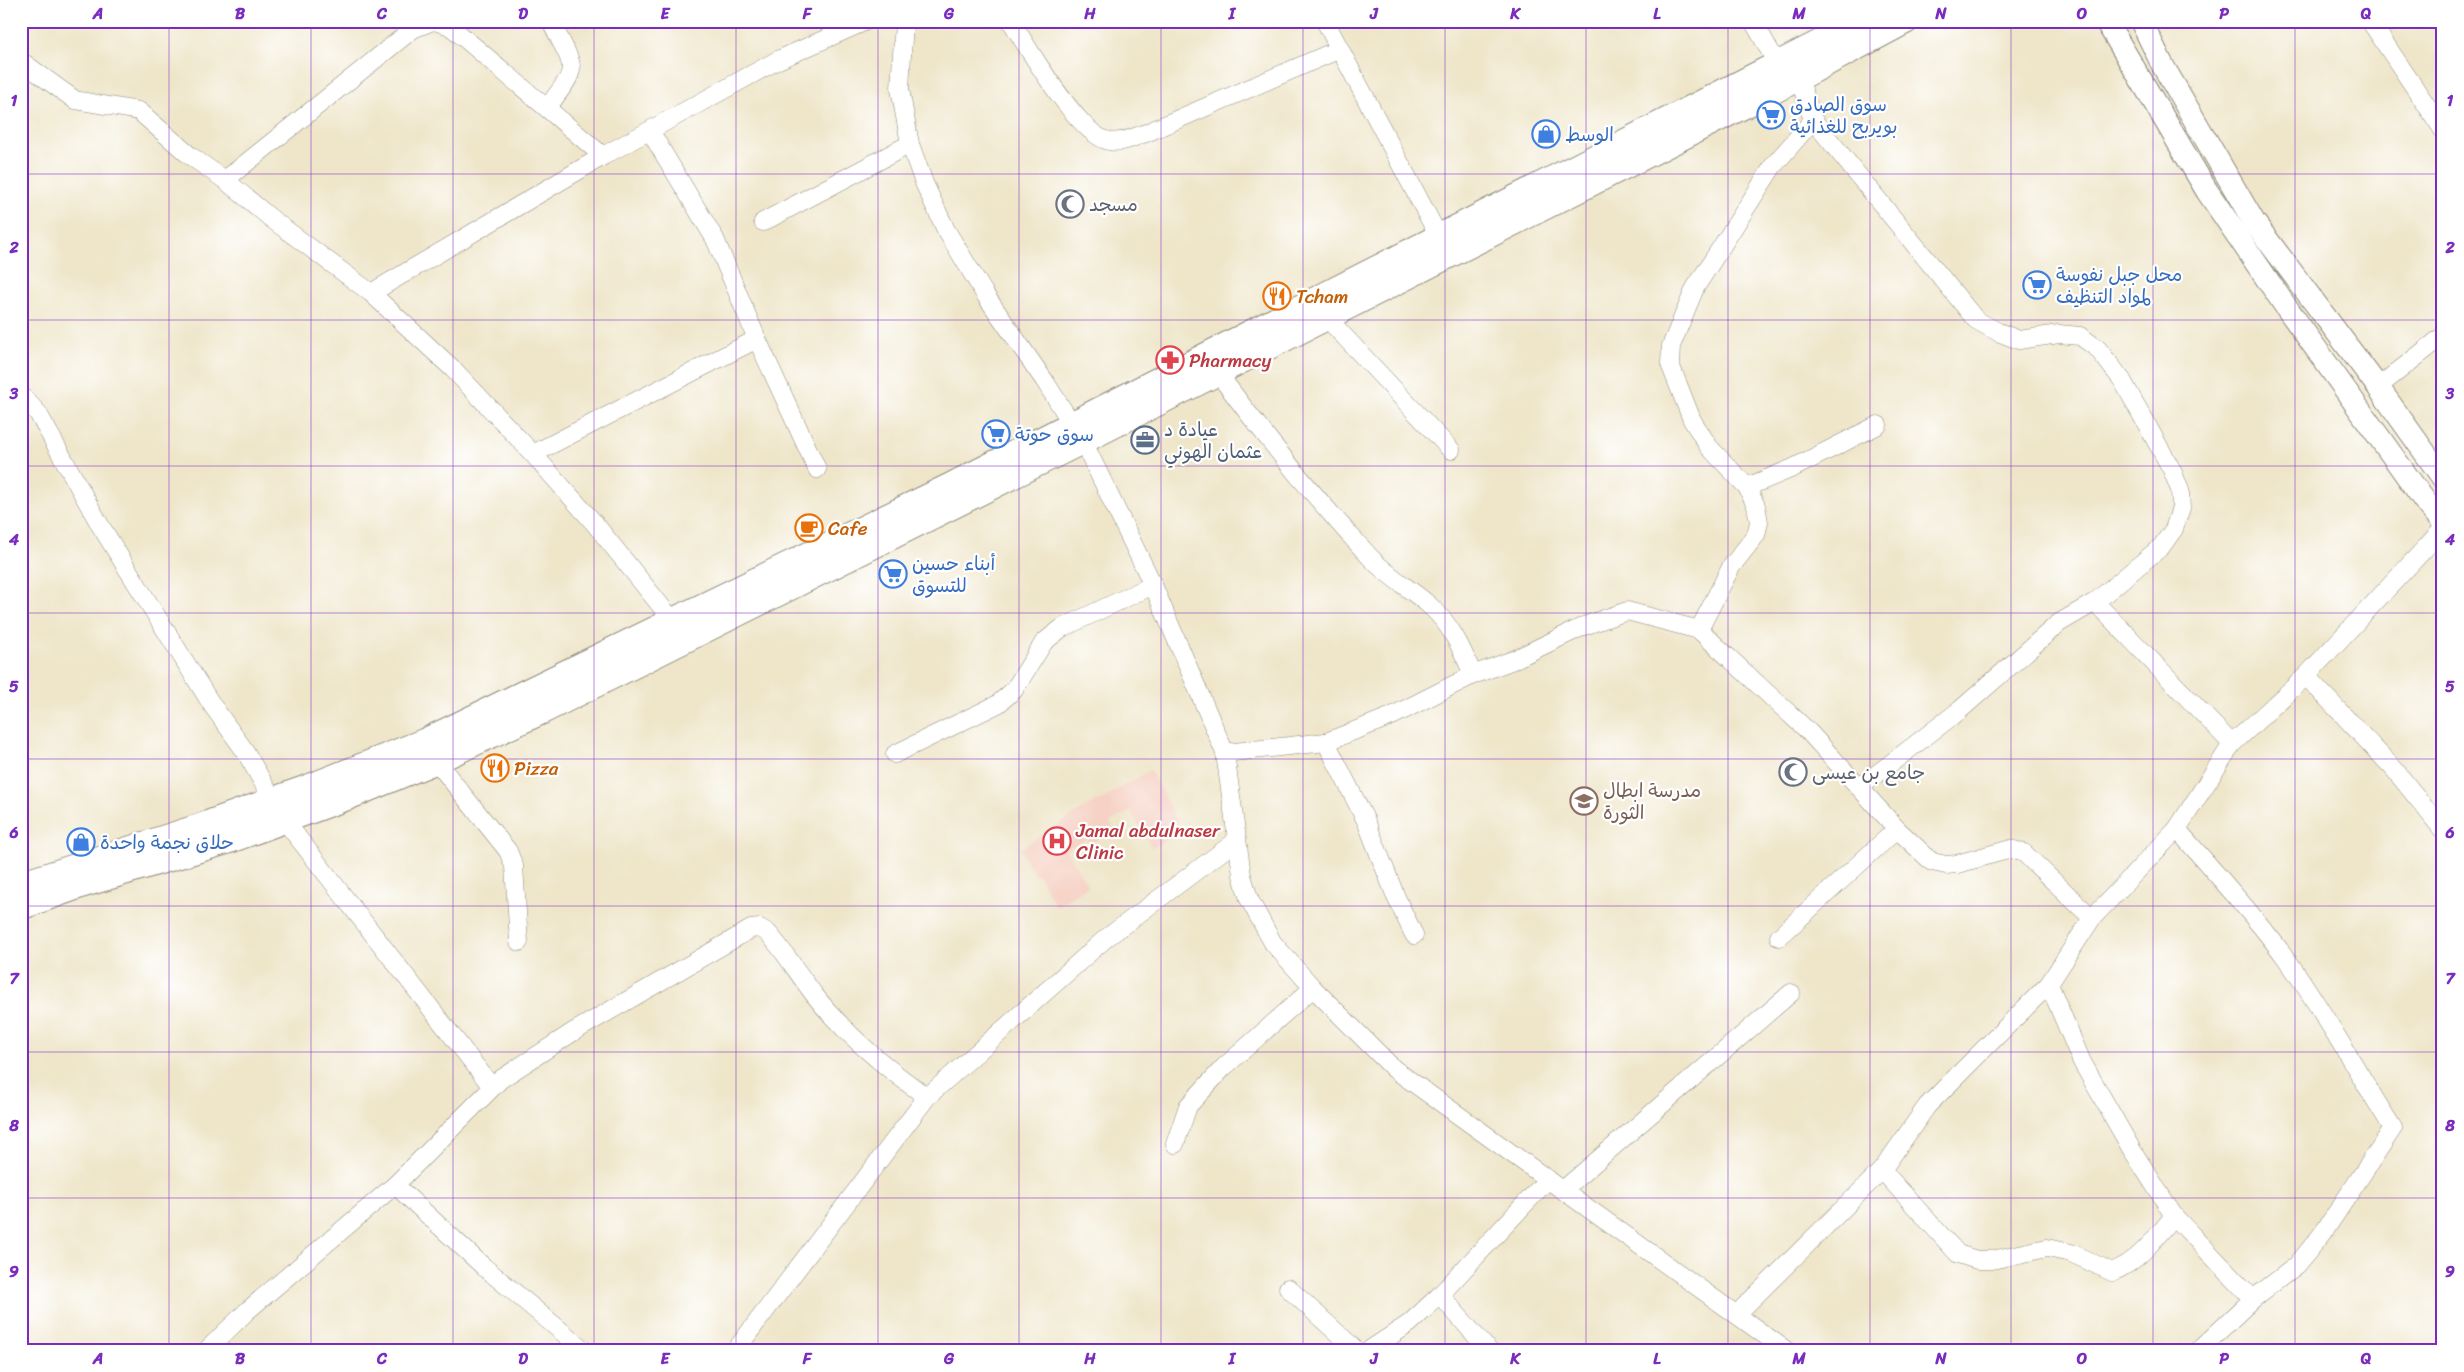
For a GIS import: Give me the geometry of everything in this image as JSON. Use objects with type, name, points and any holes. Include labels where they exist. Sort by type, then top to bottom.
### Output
[{"type":"main road","points":[[21,884],[195,828],[280,810],[436,761],[543,711],[1078,432],[1439,237],[1862,21]]},
{"type":"main road","points":[[21,907],[82,885],[231,840],[280,810],[950,486],[1217,372],[1799,78],[1906,21]]},
{"type":"street","points":[[225,180],[413,29],[433,21],[450,26],[603,156]]},
{"type":"street","points":[[547,108],[572,74],[572,64],[554,26],[555,21]]},
{"type":"street","points":[[371,293],[603,156],[778,60],[866,21]]},
{"type":"street","points":[[904,21],[900,89],[910,144],[924,183],[951,238],[986,296],[1078,432],[1153,585],[1225,753],[1242,875],[1249,899],[1273,943],[1313,988],[1394,1069],[1787,1351]]},
{"type":"street","points":[[1011,21],[1070,110],[1098,137],[1118,142],[1146,133],[1340,49]]},
{"type":"street","points":[[1753,21],[1778,65]]},
{"type":"street","points":[[2106,21],[2207,191],[2284,304],[2424,500],[2443,522]]},
{"type":"street","points":[[2141,21],[2163,66],[2254,222],[2378,387],[2443,478]]},
{"type":"street","points":[[2370,21],[2443,130]]},
{"type":"street","points":[[1330,24],[1340,49],[1439,237]]},
{"type":"street","points":[[21,61],[75,100],[139,111],[189,154],[225,180],[273,220],[371,293],[453,370],[534,454],[595,524],[673,621]]},
{"type":"street","points":[[1799,78],[1813,120],[1976,320],[1998,332],[2019,340],[2059,334],[2080,336],[2098,349],[2122,380],[2172,470],[2180,490],[2181,508],[2174,529],[2161,547],[2095,602],[2059,623],[1960,710],[1860,787]]},
{"type":"street","points":[[1699,630],[1731,568],[1756,536],[1759,522],[1756,506],[1747,487],[1709,447],[1692,420],[1670,364],[1671,346],[1694,288],[1773,166],[1813,120]]},
{"type":"street","points":[[650,131],[715,239],[757,339],[817,469]]},
{"type":"street","points":[[763,222],[910,144]]},
{"type":"street","points":[[1327,318],[1451,450]]},
{"type":"street","points":[[2378,387],[2443,336]]},
{"type":"street","points":[[534,454],[757,339]]},
{"type":"street","points":[[1217,372],[1266,439],[1372,560],[1393,580],[1429,605],[1444,621],[1459,643],[1473,675]]},
{"type":"street","points":[[21,395],[38,413],[100,525],[160,624],[280,810],[492,1087]]},
{"type":"street","points":[[1747,487],[1793,468],[1878,424]]},
{"type":"street","points":[[1737,1314],[1882,1170],[1927,1106],[2049,984],[2092,918],[2177,829],[2232,744],[2306,676],[2443,529]]},
{"type":"street","points":[[895,754],[998,704],[1014,690],[1044,642],[1050,637],[1062,628],[1153,585]]},
{"type":"street","points":[[2095,602],[2232,744]]},
{"type":"street","points":[[1225,753],[1326,742],[1392,716],[1473,675],[1513,660],[1584,626],[1627,611],[1699,630],[1808,731],[1897,829],[1932,862],[1946,865],[1976,860],[1992,853],[2011,849],[2024,852],[2092,918]]},
{"type":"street","points":[[2306,676],[2394,769],[2443,830]]},
{"type":"street","points":[[1326,742],[1366,821],[1396,897],[1414,934]]},
{"type":"street","points":[[436,761],[508,851],[514,866],[520,942]]},
{"type":"street","points":[[1780,937],[1897,829]]},
{"type":"street","points":[[2177,829],[2284,956],[2324,1013],[2349,1060],[2393,1128],[2323,1233],[2296,1265],[2253,1299],[2203,1349]]},
{"type":"street","points":[[735,1351],[927,1097],[1105,939],[1236,841]]},
{"type":"street","points":[[206,1351],[247,1311],[395,1185],[501,1079],[573,1032],[751,929],[760,928],[774,940],[818,999],[851,1034],[896,1075],[927,1097]]},
{"type":"street","points":[[2049,984],[2082,1062],[2132,1150],[2174,1216],[2253,1299]]},
{"type":"street","points":[[1175,1144],[1188,1106],[1223,1068],[1313,988]]},
{"type":"street","points":[[1563,1190],[1791,993]]},
{"type":"street","points":[[1882,1170],[1958,1254],[1977,1260],[1992,1260],[2047,1248],[2071,1253],[2112,1272],[2125,1266],[2142,1254],[2174,1216]]},
{"type":"street","points":[[1368,1351],[1410,1323],[1440,1295],[1548,1179]]},
{"type":"street","points":[[395,1185],[484,1267],[585,1351]]},
{"type":"street","points":[[1288,1288],[1357,1351]]},
{"type":"street","points":[[1440,1295],[1489,1351]]},
{"type":"shaded area","name":"Jamal abdulnaser Clinic","points":[[1150,770],[1182,831],[1152,848],[1131,811],[1110,822],[1113,830],[1090,844],[1086,839],[1066,850],[1088,886],[1056,907],[1038,874],[1034,875],[1020,849],[1096,801],[1098,802]]},
{"type":"place","name":"سوق الصادق بويربح للغذائية","points":[[1771,115]]},
{"type":"place","name":"الوسط","points":[[1546,134]]},
{"type":"place","name":"مسجد","points":[[1070,204]]},
{"type":"place","name":"محل جبل نفوسة لمواد التنظيف","points":[[2037,285]]},
{"type":"place","name":"Tcham","points":[[1277,296]]},
{"type":"place","name":"Pharmacy","points":[[1170,360]]},
{"type":"place","name":"سوق حوتة","points":[[996,434]]},
{"type":"place","name":"عيادة د عثمان الهوني","points":[[1145,440]]},
{"type":"place","name":"Cafe","points":[[809,528]]},
{"type":"place","name":"أبناء حسين للتسوق","points":[[893,574]]},
{"type":"place","name":"Pizza","points":[[495,768]]},
{"type":"place","name":"جامع بن عيسى","points":[[1793,772]]},
{"type":"place","name":"مدرسة ابطال الثورة","points":[[1584,801]]},
{"type":"place","name":"Jamal abdulnaser Clinic","points":[[1057,841]]},
{"type":"place","name":"حلاق نجمة واحدة","points":[[81,842]]}]
